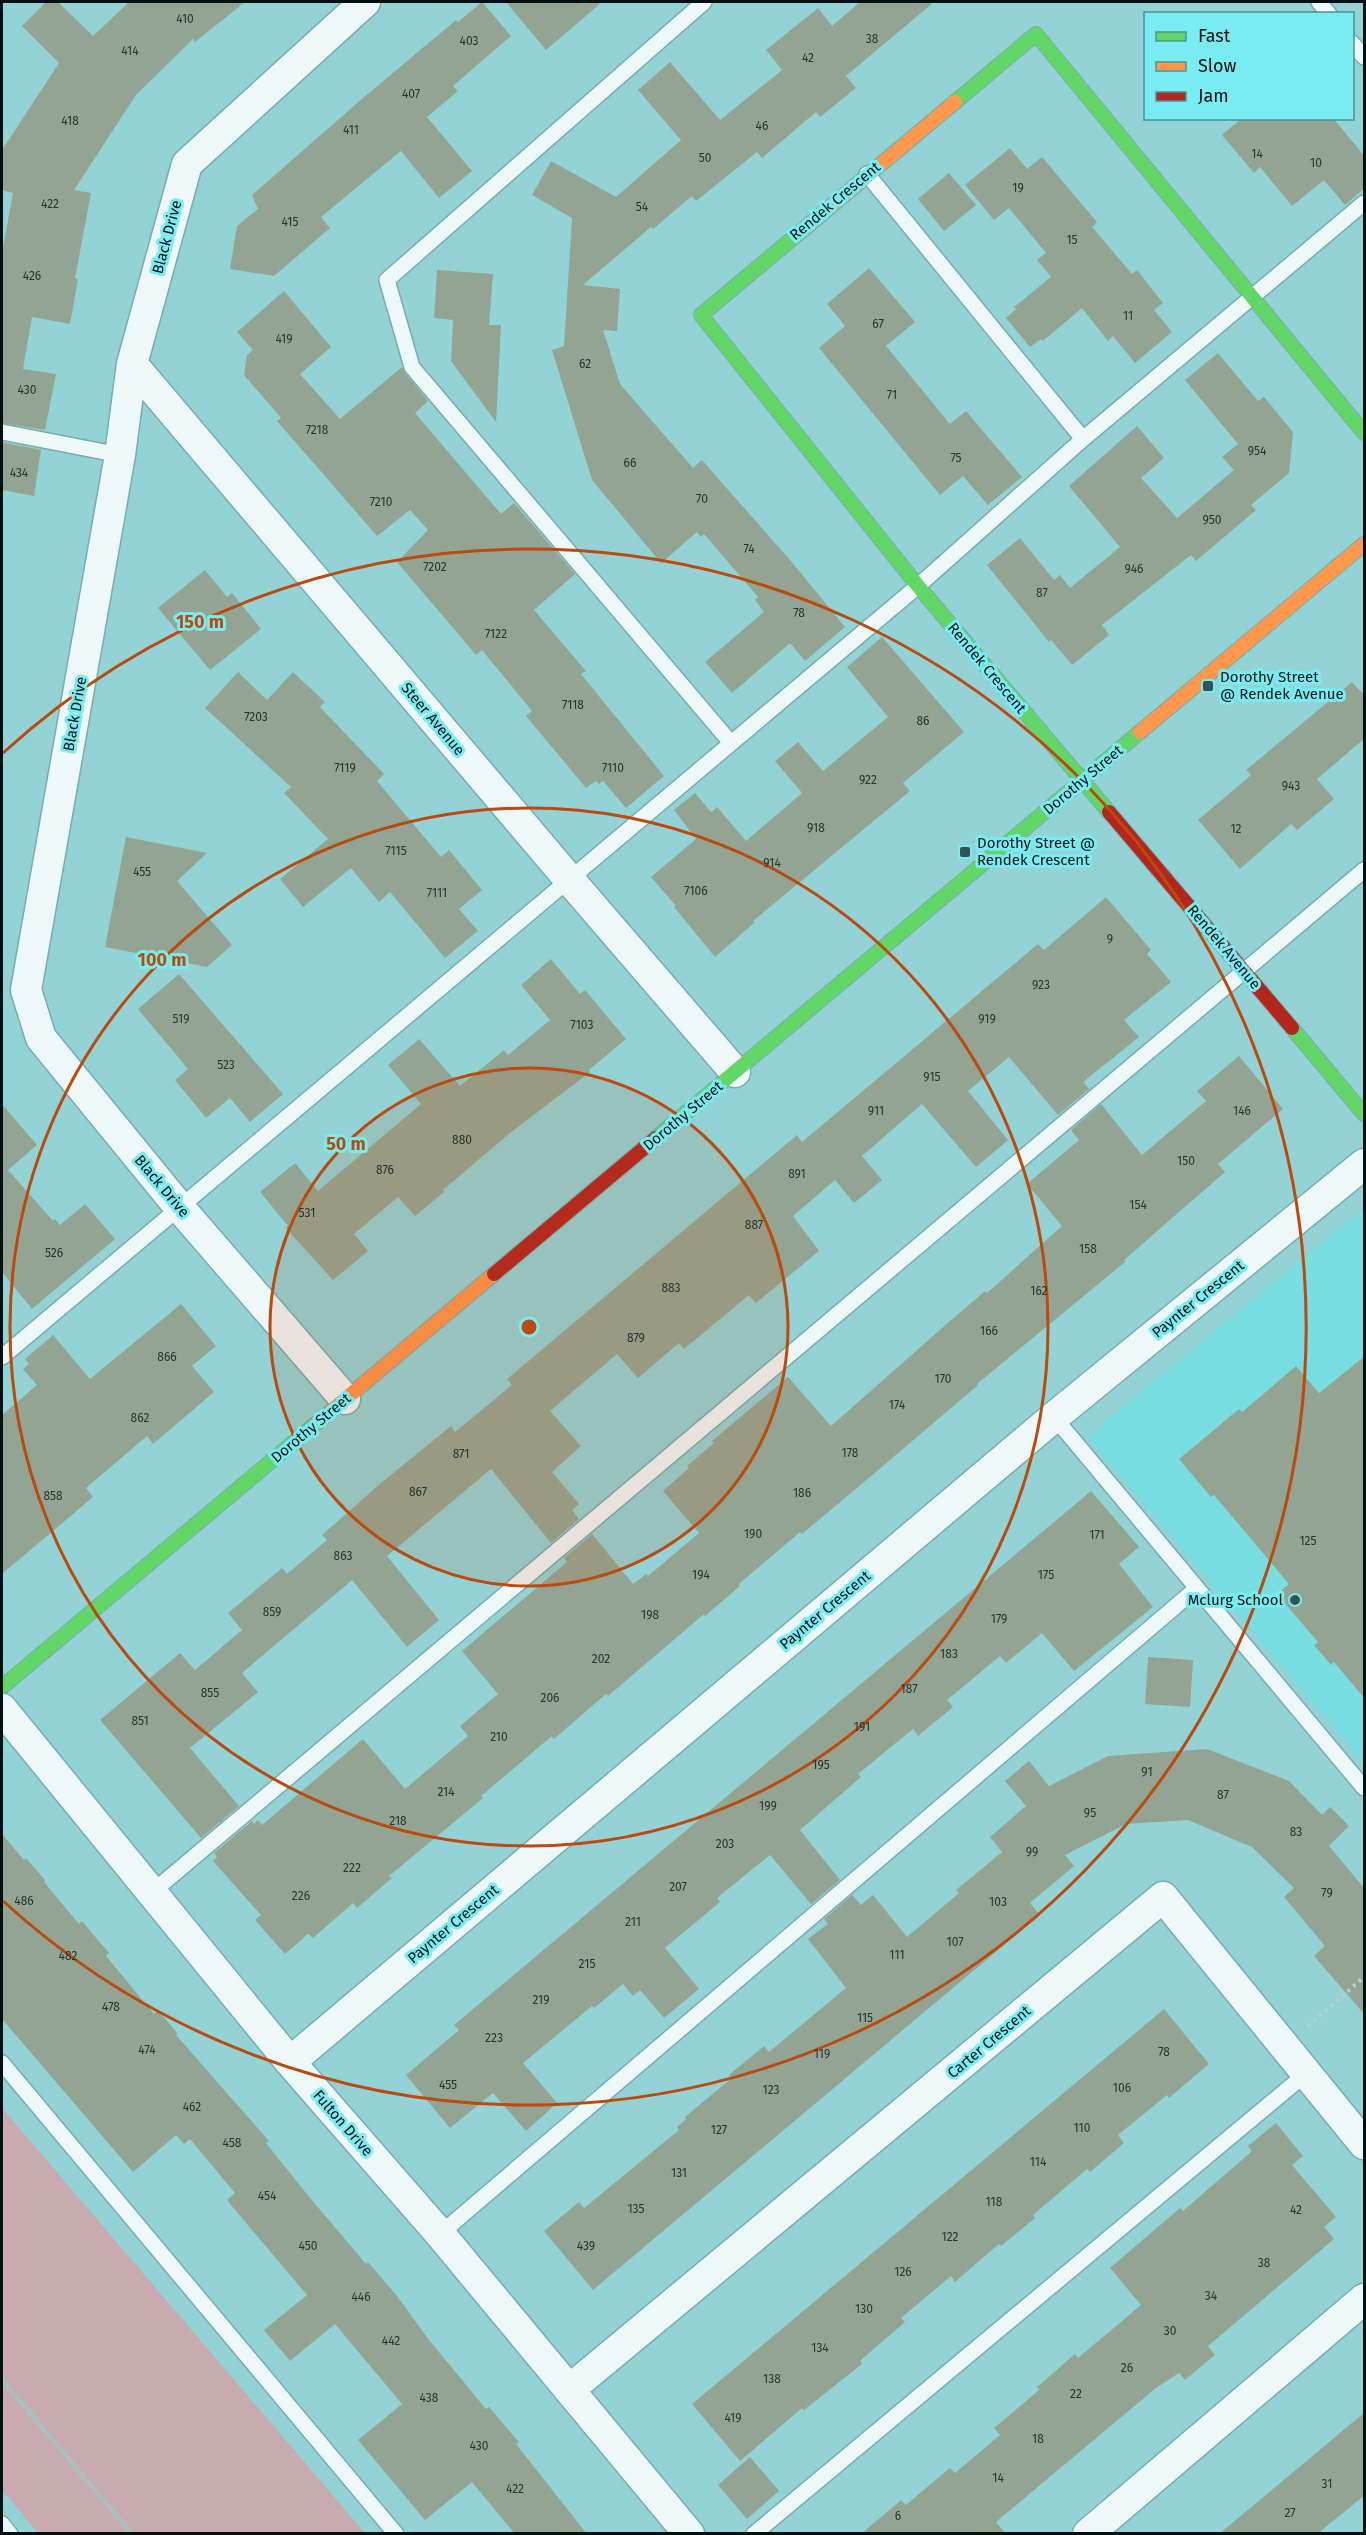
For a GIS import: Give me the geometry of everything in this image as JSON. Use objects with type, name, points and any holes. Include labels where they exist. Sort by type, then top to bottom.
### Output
[{"type":"street","name":"Black Drive","points":[[345,1399],[180,1208],[41,1038],[26,990],[120,454],[132,364],[187,164],[365,2]]},
{"type":"street","name":"Rendek Crescent","points":[[1082,781],[918,586],[701,315],[1036,34],[1365,433]]},
{"type":"street","name":"Steer Avenue","points":[[132,364],[735,1072]]},
{"type":"street","name":"Dorothy Street","points":[[2,1687],[1365,544]]},
{"type":"street","name":"Rendek Avenue","points":[[1082,781],[1365,1114]]},
{"type":"street","name":"Paynter Crescent","points":[[290,2062],[1054,1417],[1365,1164]]},
{"type":"street","name":"Fulton Drive","points":[[2,1709],[150,1894],[290,2062],[440,2234],[688,2534]]},
{"type":"street","name":"Carter Crescent","points":[[569,2390],[1163,1897],[1365,2144]]},
{"type":"street","points":[[1088,2534],[1365,2299]]},
{"type":"lane","points":[[704,2],[387,280],[412,367],[731,743]]},
{"type":"lane","points":[[1354,44],[1365,57]]},
{"type":"lane","points":[[867,174],[1083,439]]},
{"type":"lane","points":[[2,1357],[568,878],[918,586],[1083,439],[1365,203]]},
{"type":"lane","points":[[2,432],[120,454]]},
{"type":"lane","points":[[150,1894],[1365,870]]},
{"type":"lane","points":[[1054,1417],[1365,1788]]},
{"type":"lane","points":[[440,2234],[1197,1588]]},
{"type":"lane","points":[[2,2063],[396,2534]]},
{"type":"lane","points":[[754,2534],[1308,2072]]},
{"type":"lane","points":[[2,2524],[10,2534]]},
{"type":"path","points":[[1285,2046],[1365,1977]]},
{"type":"shaded area","name":"Mclurg School","points":[[1364,1208],[1364,1763],[1087,1437]]},
{"type":"shaded area","points":[[2,2108],[365,2533],[38,2533],[2,2490]]},
{"type":"building","points":[[46,2],[58,2],[93,36],[129,2],[245,2],[195,42],[193,39],[136,95],[74,190],[91,193],[75,278],[78,279],[70,324],[32,317],[23,369],[56,374],[45,430],[2,423],[2,253],[13,193],[2,190],[2,150],[59,63],[22,26]]},
{"type":"building","points":[[482,2],[511,36],[453,86],[458,91],[427,117],[472,171],[439,198],[401,151],[321,217],[330,228],[274,276],[230,269],[237,226],[258,209],[252,195],[363,98],[456,20],[458,22]]},
{"type":"building","points":[[506,2],[602,2],[546,50]]},
{"type":"building","points":[[860,2],[934,2],[846,76],[856,88],[820,117],[816,112],[762,158],[757,152],[696,201],[692,196],[653,229],[651,227],[583,285],[620,289],[617,331],[603,330],[620,384],[693,468],[702,460],[790,560],[845,627],[805,661],[790,643],[732,693],[705,662],[764,612],[755,600],[758,597],[704,534],[701,537],[697,532],[661,563],[592,480],[552,350],[564,346],[572,218],[532,195],[551,161],[616,197],[681,140],[638,90],[670,62],[720,120],[782,70],[766,50],[818,8],[832,26]]},
{"type":"building","points":[[1240,120],[1335,120],[1365,157],[1365,188],[1345,205],[1324,180],[1292,206],[1260,167],[1254,173],[1222,135]]},
{"type":"building","points":[[1010,148],[1027,169],[1042,157],[1097,222],[1092,227],[1132,274],[1137,270],[1163,303],[1154,310],[1172,332],[1135,363],[1113,336],[1108,341],[1082,308],[1043,341],[1041,339],[1030,347],[1006,318],[1016,309],[1014,307],[1051,277],[1037,260],[1046,253],[1009,208],[994,220],[965,185]]},
{"type":"building","points":[[949,173],[976,205],[944,231],[918,199]]},
{"type":"building","points":[[869,268],[915,322],[886,346],[950,424],[966,411],[1022,477],[988,505],[963,476],[940,495],[819,348],[845,326],[827,304]]},
{"type":"building","points":[[437,270],[493,274],[489,325],[501,325],[496,422],[451,361],[453,320],[434,318]]},
{"type":"building","points":[[284,291],[331,347],[300,374],[340,419],[402,367],[428,401],[415,413],[501,514],[514,503],[575,574],[534,610],[586,671],[581,674],[664,776],[626,808],[603,781],[599,784],[596,781],[586,788],[526,716],[532,711],[482,650],[476,655],[397,562],[428,530],[410,510],[377,536],[277,421],[281,418],[244,375],[247,355],[253,350],[237,332]]},
{"type":"building","points":[[1218,353],[1258,401],[1264,397],[1293,432],[1289,473],[1251,505],[1256,510],[1196,561],[1191,555],[1102,625],[1109,635],[1072,665],[1051,640],[1049,642],[987,565],[1020,538],[1054,580],[1060,575],[1070,588],[1120,547],[1069,486],[1137,426],[1164,458],[1141,478],[1177,518],[1234,470],[1222,457],[1238,444],[1185,380]]},
{"type":"building","points":[[2,442],[41,450],[34,496],[2,490]]},
{"type":"building","points":[[205,570],[227,597],[232,593],[261,629],[210,670],[158,608]]},
{"type":"building","points":[[882,637],[964,732],[903,783],[910,791],[753,921],[754,923],[715,957],[651,877],[696,839],[674,810],[695,793],[711,812],[717,807],[746,841],[802,793],[775,761],[798,742],[823,771],[888,717],[847,667]]},
{"type":"building","points":[[238,672],[267,700],[293,672],[325,702],[320,707],[384,774],[377,781],[441,857],[449,850],[482,890],[459,909],[478,931],[445,958],[390,892],[379,902],[351,868],[303,907],[280,879],[328,839],[284,793],[291,787],[205,708]]},
{"type":"building","points":[[1352,682],[1365,696],[1365,738],[1317,779],[1334,799],[1297,830],[1291,824],[1240,869],[1198,820],[1251,775],[1246,770]]},
{"type":"building","points":[[126,837],[207,853],[177,881],[232,945],[207,967],[105,947]]},
{"type":"building","points":[[1106,897],[1151,950],[1147,954],[1171,982],[1124,1020],[1139,1037],[1083,1082],[1089,1089],[1058,1115],[1009,1057],[968,1091],[1008,1140],[976,1167],[922,1104],[862,1156],[882,1180],[854,1203],[835,1180],[793,1216],[819,1251],[756,1303],[749,1295],[684,1349],[679,1343],[638,1378],[617,1354],[550,1411],[581,1446],[552,1472],[579,1504],[572,1510],[579,1519],[551,1543],[491,1469],[387,1556],[439,1620],[407,1647],[352,1580],[242,1673],[258,1692],[190,1748],[239,1806],[201,1838],[100,1720],[180,1653],[195,1670],[242,1630],[228,1613],[282,1568],[287,1574],[327,1540],[322,1535],[380,1484],[451,1426],[455,1432],[512,1385],[507,1379],[797,1135],[802,1142],[1038,944],[1044,950]]},
{"type":"building","points":[[551,959],[580,994],[585,990],[626,1039],[589,1070],[590,1072],[510,1133],[415,1216],[398,1197],[354,1234],[368,1251],[333,1280],[285,1227],[288,1226],[260,1192],[295,1163],[318,1191],[421,1104],[388,1065],[419,1039],[460,1086],[504,1050],[508,1055],[550,1020],[521,985]]},
{"type":"building","points":[[179,974],[283,1094],[250,1122],[230,1098],[206,1118],[175,1080],[188,1069],[138,1009]]},
{"type":"building","points":[[1239,1056],[1283,1109],[1218,1164],[1225,1172],[1124,1260],[1125,1262],[977,1384],[802,1534],[800,1532],[705,1616],[704,1614],[554,1739],[552,1736],[481,1796],[483,1798],[389,1876],[392,1878],[357,1908],[353,1903],[313,1938],[308,1934],[285,1954],[255,1920],[261,1915],[213,1861],[217,1857],[214,1853],[252,1821],[254,1824],[258,1820],[262,1825],[363,1739],[405,1789],[468,1736],[460,1726],[498,1694],[462,1651],[567,1562],[564,1558],[592,1534],[633,1584],[646,1574],[648,1576],[699,1533],[663,1491],[714,1443],[712,1441],[788,1377],[831,1426],[1062,1226],[1027,1184],[1079,1140],[1071,1130],[1101,1104],[1142,1155],[1206,1101],[1197,1091]]},
{"type":"building","points":[[2,1104],[37,1145],[8,1170],[53,1221],[55,1219],[60,1225],[85,1204],[115,1239],[32,1309],[2,1272]]},
{"type":"building","points":[[181,1304],[216,1346],[192,1366],[214,1392],[153,1444],[147,1436],[86,1488],[93,1497],[2,1574],[2,1415],[37,1385],[23,1369],[29,1364],[25,1359],[53,1335],[90,1379]]},
{"type":"building","points":[[1365,1356],[1365,1699],[1334,1662],[1331,1665],[1314,1645],[1318,1642],[1277,1594],[1289,1584],[1214,1495],[1211,1497],[1179,1459],[1239,1409],[1242,1412],[1296,1366],[1319,1393]]},
{"type":"building","points":[[1091,1491],[1139,1547],[1119,1564],[1153,1607],[1074,1671],[1042,1633],[1006,1663],[1000,1656],[947,1700],[953,1707],[918,1736],[913,1729],[858,1774],[861,1777],[800,1830],[840,1880],[811,1904],[770,1855],[717,1898],[720,1902],[665,1948],[699,1989],[664,2018],[640,1990],[633,1996],[623,1984],[594,2008],[592,2006],[523,2063],[557,2103],[526,2131],[493,2093],[450,2128],[406,2075],[459,2030],[454,2025]]},
{"type":"building","points":[[1148,1657],[1193,1660],[1190,1707],[1145,1704]]},
{"type":"building","points":[[1207,1749],[1289,1781],[1322,1815],[1330,1807],[1349,1826],[1329,1846],[1365,1889],[1365,2015],[1314,1956],[1325,1946],[1284,1897],[1294,1888],[1252,1847],[1188,1820],[1126,1824],[1065,1855],[1074,1866],[1030,1903],[1040,1915],[593,2290],[544,2231],[579,2202],[584,2208],[679,2130],[677,2127],[686,2119],[685,2117],[732,2078],[729,2075],[764,2046],[769,2052],[846,1988],[808,1939],[828,1924],[824,1919],[852,1895],[861,1905],[873,1895],[907,1937],[959,1893],[956,1890],[1002,1852],[990,1837],[1026,1806],[1005,1781],[1029,1761],[1049,1786],[1108,1756]]},
{"type":"building","points":[[2,1834],[45,1880],[44,1882],[79,1924],[82,1921],[109,1953],[106,1956],[154,2014],[158,2010],[178,2034],[176,2035],[269,2141],[266,2143],[306,2193],[366,2264],[368,2262],[397,2296],[429,2340],[486,2409],[489,2407],[519,2442],[516,2444],[587,2534],[515,2534],[472,2482],[425,2520],[358,2440],[402,2404],[335,2324],[290,2361],[264,2330],[307,2295],[227,2200],[235,2193],[190,2139],[184,2144],[176,2135],[133,2172],[2,2019]]},
{"type":"building","points":[[1164,2009],[1209,2064],[1169,2098],[1167,2095],[1118,2135],[1124,2143],[1090,2172],[1087,2169],[1033,2215],[1035,2218],[1001,2246],[999,2244],[955,2282],[951,2276],[901,2318],[905,2322],[860,2361],[862,2364],[804,2410],[802,2408],[740,2461],[692,2404]]},
{"type":"building","points":[[1276,2123],[1303,2156],[1292,2165],[1336,2217],[1324,2227],[1334,2239],[1208,2346],[1215,2355],[1185,2380],[1179,2373],[1156,2388],[996,2522],[1006,2534],[861,2534],[901,2500],[906,2505],[950,2468],[955,2473],[1000,2435],[994,2428],[1039,2390],[1037,2387],[1075,2354],[1078,2358],[1141,2305],[1110,2268],[1180,2208],[1183,2211],[1252,2151],[1248,2146]]},
{"type":"building","points":[[1365,2412],[1365,2495],[1317,2534],[1219,2534]]},
{"type":"building","points":[[750,2457],[779,2491],[747,2519],[718,2485]]},
{"type":"railway","points":[[2,2380],[132,2534]]},
{"type":"traffic: fast","points":[[955,102],[1036,34],[1364,433]]},
{"type":"traffic: fast","points":[[805,228],[701,315],[918,586],[1109,812]]},
{"type":"traffic: fast","points":[[656,1138],[1140,732]]},
{"type":"traffic: fast","points":[[1292,1028],[1364,1114]]},
{"type":"traffic: fast","points":[[2,1687],[318,1422]]},
{"type":"traffic: slow","points":[[805,228],[955,102]]},
{"type":"traffic: slow","points":[[1140,732],[1364,544]]},
{"type":"traffic: slow","points":[[318,1422],[494,1274]]},
{"type":"traffic: jam","points":[[1109,812],[1292,1028]]},
{"type":"traffic: jam","points":[[494,1274],[656,1138]]},
{"type":"place","name":"Dorothy Street @ Rendek Avenue","points":[[1208,686]]},
{"type":"place","name":"Dorothy Street @ Rendek Crescent","points":[[965,852]]},
{"type":"place","name":"Mclurg School","points":[[1295,1600]]}]
